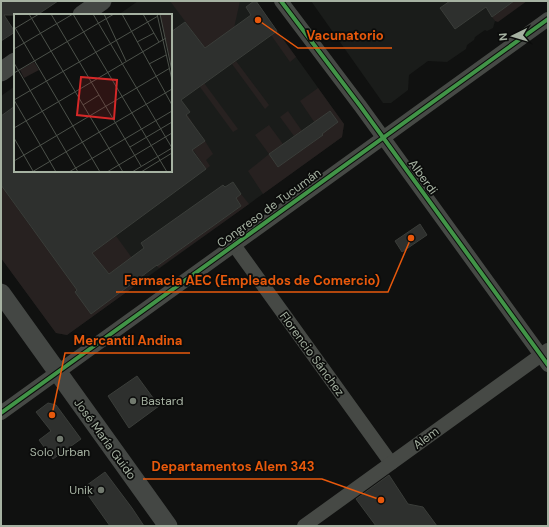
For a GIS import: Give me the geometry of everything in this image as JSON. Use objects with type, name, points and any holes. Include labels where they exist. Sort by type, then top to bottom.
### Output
[{"type":"main road","points":[[83,14],[102,1]]},
{"type":"main road","points":[[1,72],[14,63]]},
{"type":"main road","name":"José María Guido","points":[[1,293],[168,526]]},
{"type":"street","name":"Alberdi","points":[[281,1],[546,357]]},
{"type":"street","name":"Congreso de Tucumán","points":[[1,413],[548,19]]},
{"type":"street","name":"Florencio Sánchez","points":[[234,245],[391,463]]},
{"type":"street","name":"Alem","points":[[304,526],[391,463],[546,357]]},
{"type":"shaded area","points":[[138,1],[256,1],[344,124],[342,137],[67,335],[56,333],[1,258],[1,96],[14,87],[14,172],[172,172],[172,14],[119,14]]},
{"type":"shaded area","points":[[170,1],[240,1],[230,46],[205,48]]},
{"type":"shaded area","points":[[311,1],[514,1],[493,16],[495,21],[493,28],[487,31],[485,30],[475,37],[474,40],[467,45],[466,49],[447,62],[428,61],[409,75],[408,90],[391,103],[383,103]]},
{"type":"shaded area","points":[[514,1],[527,1],[498,22],[495,21],[492,17]]},
{"type":"shaded area","points":[[277,31],[296,57],[290,62],[271,35]]},
{"type":"shaded area","points":[[236,61],[269,105],[265,109],[232,64]]},
{"type":"shaded area","points":[[204,83],[238,129],[233,132],[200,87]]},
{"type":"shaded area","points":[[318,88],[344,124],[342,137],[263,194],[248,171],[269,154],[278,167],[323,135],[300,101]],"holes":[[[330,111],[338,122],[326,131],[318,120]]]},
{"type":"shaded area","points":[[288,111],[302,131],[294,136],[280,117]]},
{"type":"shaded area","points":[[187,114],[195,127],[184,135],[205,141],[213,154],[206,160],[210,166],[206,169],[194,151],[186,156],[178,120]]},
{"type":"shaded area","points":[[269,125],[283,144],[269,154],[255,135]]},
{"type":"shaded area","points":[[1,185],[33,230],[88,190],[65,272],[116,236],[132,258],[109,274],[105,269],[75,291],[91,314],[144,274],[146,278],[67,335],[56,333],[1,258]]},
{"type":"shaded area","points":[[241,194],[249,204],[159,268],[157,266],[241,206],[236,198]]},
{"type":"building","points":[[1,1],[58,1],[38,14],[4,15],[14,33],[1,41]]},
{"type":"building","points":[[256,1],[277,31],[181,100],[190,112],[186,115],[205,141],[192,150],[206,169],[92,253],[109,274],[144,248],[141,243],[223,185],[225,187],[233,182],[241,194],[236,198],[241,206],[157,265],[91,314],[75,292],[77,290],[1,185],[1,116],[14,107],[14,172],[172,172],[172,31],[185,22],[205,48],[251,15],[246,7]]},
{"type":"building","points":[[450,1],[514,1],[492,17],[486,7],[455,29],[440,8]]},
{"type":"building","points":[[330,111],[338,122],[322,134],[323,135],[278,167],[269,154]]},
{"type":"building","points":[[420,224],[427,235],[402,252],[395,241]]},
{"type":"building","points":[[137,376],[159,406],[129,428],[108,396]]},
{"type":"building","name":"Solo Urban","points":[[48,403],[56,405],[81,439],[53,459],[39,440],[51,431],[36,412]]},
{"type":"building","points":[[105,472],[144,526],[110,526],[83,488]]},
{"type":"building","points":[[389,475],[408,504],[423,507],[437,526],[376,526],[356,499]]},
{"type":"cycle path","points":[[281,1],[361,107],[548,365]]},
{"type":"cycle path","points":[[1,413],[548,19]]},
{"type":"place","name":"Vacunatorio","points":[[258,20]]},
{"type":"place","name":"Farmacia AEC (Empleados de Comercio)","points":[[411,238]]},
{"type":"place","name":"Bastard","points":[[133,401]]},
{"type":"place","name":"Mercantil Andina","points":[[52,415]]},
{"type":"place","name":"Solo Urban","points":[[60,439]]},
{"type":"place","name":"Unik","points":[[101,490]]},
{"type":"place","name":"Departamentos Alem 343","points":[[381,500]]}]
